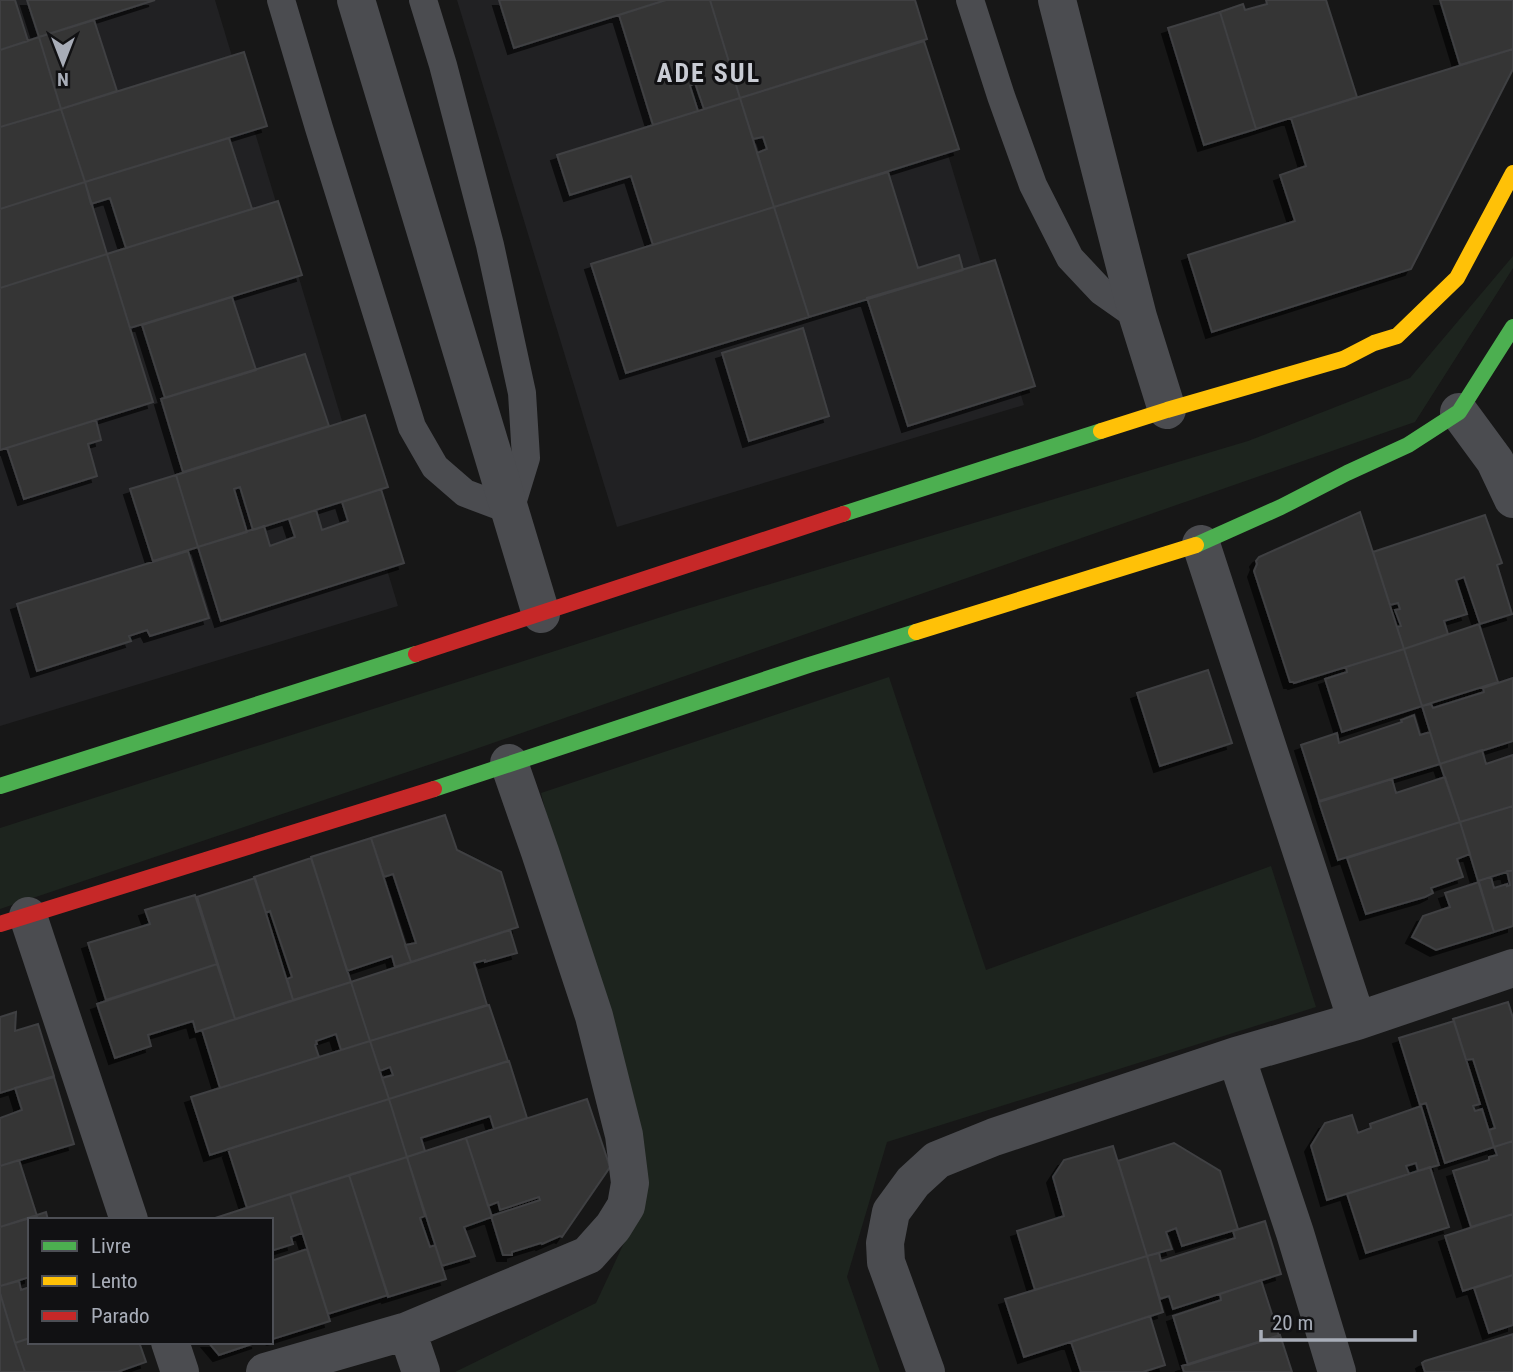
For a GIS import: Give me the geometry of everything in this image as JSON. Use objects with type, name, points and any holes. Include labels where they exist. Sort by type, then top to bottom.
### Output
[{"type":"street","points":[[356,0],[541,614]]},
{"type":"street","points":[[1057,0],[1138,317],[1167,410]]},
{"type":"street","points":[[0,786],[541,614],[940,482],[1167,410],[1343,359],[1374,343],[1397,336],[1457,278],[1513,173]]},
{"type":"street","points":[[128,1218],[14,920],[370,810],[808,665],[1202,544],[1408,445],[1459,412],[1513,327]]},
{"type":"street","points":[[1459,412],[1495,461],[1513,499]]},
{"type":"street","points":[[1202,544],[1357,1021]]},
{"type":"street","points":[[265,1372],[407,1331],[588,1255],[626,1206],[630,1182],[624,1135],[594,1016],[509,763]]},
{"type":"street","points":[[926,1372],[887,1262],[885,1243],[891,1212],[913,1182],[937,1160],[994,1137],[1236,1056],[1357,1021],[1513,968]]},
{"type":"street","points":[[1236,1056],[1295,1233],[1337,1372]]},
{"type":"street","points":[[407,1331],[421,1372]]},
{"type":"street","points":[[171,1344],[180,1372]]},
{"type":"lane","points":[[281,0],[412,427],[435,467],[465,493],[510,510],[526,458],[522,393],[490,245],[443,65],[423,0]]},
{"type":"lane","points":[[970,0],[1033,185],[1070,258],[1101,291],[1138,317]]},
{"type":"shaded area","points":[[0,0],[215,0],[398,606],[0,726]]},
{"type":"shaded area","points":[[457,0],[901,0],[1024,405],[617,527]]},
{"type":"shaded area","points":[[1513,256],[1513,268],[1415,422],[464,753],[0,909],[0,828],[680,611],[1248,441],[1410,378]]},
{"type":"shaded area","points":[[889,677],[986,970],[1271,866],[1316,1007],[887,1142],[847,1277],[880,1372],[455,1372],[596,1303],[644,1200],[541,793]]},
{"type":"building","points":[[0,0],[15,0],[28,41],[0,50]]},
{"type":"building","points":[[27,0],[155,0],[39,37]]},
{"type":"building","points":[[499,0],[666,0],[514,48]]},
{"type":"building","points":[[666,0],[710,0],[740,98],[704,109],[695,83],[690,86],[698,111],[653,125],[619,15]]},
{"type":"building","points":[[710,0],[915,0],[927,39],[740,98]]},
{"type":"building","points":[[1266,0],[1326,0],[1357,97],[1256,129],[1220,12],[1243,4],[1245,10],[1267,4]]},
{"type":"building","points":[[1440,0],[1513,0],[1513,49],[1460,65]]},
{"type":"building","points":[[1220,12],[1256,129],[1204,145],[1168,28]]},
{"type":"building","points":[[94,20],[117,91],[61,109],[39,37]]},
{"type":"building","points":[[39,37],[61,109],[0,127],[0,50]]},
{"type":"building","points":[[924,41],[959,149],[774,207],[757,153],[767,149],[763,137],[753,139],[740,98]]},
{"type":"building","points":[[1513,49],[1513,69],[1411,269],[1212,332],[1188,255],[1295,221],[1280,175],[1306,166],[1291,118]]},
{"type":"building","points":[[244,52],[267,126],[85,182],[61,109]]},
{"type":"building","points":[[740,98],[774,207],[653,245],[631,176],[570,195],[557,155]]},
{"type":"building","points":[[61,109],[85,182],[0,209],[0,127]]},
{"type":"building","points":[[229,138],[252,209],[126,248],[110,198],[91,204],[85,182]]},
{"type":"building","points":[[888,172],[918,268],[959,255],[963,270],[809,317],[774,207]]},
{"type":"building","points":[[85,182],[107,254],[0,288],[0,209]]},
{"type":"building","points":[[278,201],[302,275],[130,328],[107,254]]},
{"type":"building","points":[[774,207],[809,317],[626,373],[591,264]]},
{"type":"building","points":[[107,254],[153,402],[0,450],[0,288]]},
{"type":"building","points":[[995,260],[1035,386],[908,426],[867,298]]},
{"type":"building","points":[[232,297],[256,370],[165,398],[142,325]]},
{"type":"building","points":[[803,328],[829,416],[749,441],[722,353]]},
{"type":"building","points":[[305,354],[329,426],[183,472],[161,399]]},
{"type":"building","points":[[365,415],[388,487],[253,530],[240,487],[234,489],[247,532],[198,547],[176,475]]},
{"type":"building","points":[[96,420],[101,440],[88,444],[97,476],[24,499],[7,448]]},
{"type":"building","points":[[176,475],[198,547],[153,561],[130,489]]},
{"type":"building","points":[[381,489],[404,563],[221,621],[198,547],[264,526],[270,546],[295,537],[289,519],[316,510],[322,530],[348,521],[342,502]]},
{"type":"building","points":[[1360,512],[1404,649],[1290,682],[1254,571],[1256,561],[1259,557]]},
{"type":"building","points":[[1485,515],[1502,563],[1497,565],[1512,614],[1480,624],[1464,577],[1456,580],[1467,614],[1444,621],[1448,634],[1404,649],[1397,627],[1401,626],[1395,610],[1400,609],[1398,603],[1390,605],[1373,552]]},
{"type":"building","points":[[188,551],[209,618],[150,636],[147,630],[129,636],[131,641],[37,671],[17,604]]},
{"type":"building","points":[[1479,624],[1498,682],[1422,706],[1404,649]]},
{"type":"building","points":[[1404,649],[1422,706],[1342,732],[1325,679],[1347,672],[1346,667]]},
{"type":"building","points":[[1208,670],[1232,743],[1160,766],[1137,693]]},
{"type":"building","points":[[1513,678],[1513,741],[1440,764],[1422,706],[1431,704],[1433,708],[1484,692],[1483,688]]},
{"type":"building","points":[[1414,715],[1420,735],[1430,732],[1440,764],[1319,801],[1301,745],[1337,733],[1339,743],[1402,722],[1401,720]]},
{"type":"building","points":[[1482,750],[1486,764],[1513,755],[1513,806],[1460,822],[1440,764]]},
{"type":"building","points":[[1445,777],[1460,822],[1338,860],[1319,802],[1392,779],[1396,793]]},
{"type":"building","points":[[1513,806],[1513,870],[1478,881],[1460,822]]},
{"type":"building","points":[[445,815],[457,850],[501,872],[518,927],[411,962],[405,945],[416,943],[393,874],[384,877],[371,838]]},
{"type":"building","points":[[1460,822],[1470,854],[1457,859],[1463,877],[1431,888],[1433,893],[1425,897],[1366,914],[1347,858]]},
{"type":"building","points":[[371,838],[411,962],[395,967],[392,956],[347,971],[311,857]]},
{"type":"building","points":[[311,858],[351,982],[293,1000],[287,979],[292,977],[270,911],[266,913],[254,877]]},
{"type":"building","points":[[1513,870],[1513,926],[1494,932],[1478,881],[1491,877],[1494,888],[1507,886],[1510,885],[1507,871]]},
{"type":"building","points":[[255,878],[293,1000],[235,1019],[197,897]]},
{"type":"building","points":[[1479,882],[1494,932],[1436,950],[1412,937],[1423,916],[1450,907],[1445,893]]},
{"type":"building","points":[[195,895],[217,964],[106,1000],[88,943],[150,924],[145,910]]},
{"type":"building","points":[[510,930],[517,953],[474,963],[487,1005],[370,1041],[351,982]]},
{"type":"building","points":[[217,964],[235,1019],[196,1032],[193,1021],[148,1035],[151,1046],[115,1058],[97,1004]]},
{"type":"building","points":[[351,982],[370,1041],[341,1050],[336,1034],[316,1041],[319,1057],[220,1088],[202,1030]]},
{"type":"building","points":[[1508,1002],[1513,1018],[1513,1141],[1494,1147],[1489,1130],[1495,1128],[1473,1059],[1466,1060],[1453,1019]]},
{"type":"building","points":[[489,1005],[508,1061],[389,1099],[382,1078],[393,1075],[390,1067],[380,1071],[370,1041]]},
{"type":"building","points":[[16,1012],[15,1031],[38,1024],[54,1076],[0,1093],[0,1017]]},
{"type":"building","points":[[1454,1021],[1480,1104],[1473,1106],[1475,1111],[1482,1109],[1494,1147],[1445,1163],[1426,1103],[1420,1105],[1399,1038]]},
{"type":"building","points":[[370,1041],[389,1099],[210,1155],[191,1097]]},
{"type":"building","points":[[509,1061],[527,1118],[494,1129],[490,1116],[421,1138],[425,1151],[407,1157],[389,1099]]},
{"type":"building","points":[[54,1077],[74,1144],[0,1166],[0,1118],[22,1110],[15,1088]]},
{"type":"building","points":[[389,1099],[407,1157],[247,1208],[228,1149]]},
{"type":"building","points":[[587,1099],[610,1167],[562,1237],[512,1252],[512,1255],[503,1255],[491,1216],[540,1200],[539,1197],[500,1210],[498,1202],[488,1206],[466,1138]]},
{"type":"building","points":[[1421,1106],[1439,1165],[1418,1171],[1416,1163],[1406,1166],[1409,1174],[1327,1200],[1311,1146],[1325,1123],[1352,1115],[1358,1133],[1371,1128],[1370,1124]]},
{"type":"building","points":[[466,1138],[492,1217],[464,1227],[475,1256],[442,1266],[407,1157]]},
{"type":"building","points":[[1513,1141],[1513,1214],[1471,1227],[1453,1171],[1489,1160],[1489,1157],[1497,1155],[1494,1147]]},
{"type":"building","points":[[1174,1143],[1220,1171],[1238,1229],[1182,1246],[1176,1228],[1166,1232],[1172,1249],[1147,1256],[1118,1161]]},
{"type":"building","points":[[1113,1146],[1147,1256],[1035,1290],[1017,1231],[1064,1216],[1053,1177],[1064,1160]]},
{"type":"building","points":[[407,1157],[425,1216],[420,1218],[430,1247],[435,1245],[446,1279],[388,1297],[349,1175]]},
{"type":"building","points":[[19,1160],[37,1216],[0,1227],[0,1166]]},
{"type":"building","points":[[1430,1167],[1449,1227],[1366,1253],[1347,1194]]},
{"type":"building","points":[[349,1175],[388,1295],[328,1314],[290,1194]]},
{"type":"building","points":[[290,1194],[302,1233],[291,1237],[293,1244],[273,1250],[273,1218],[215,1218]]},
{"type":"building","points":[[46,1212],[48,1218],[28,1218],[28,1278],[0,1286],[0,1227]]},
{"type":"building","points":[[1513,1214],[1513,1275],[1463,1291],[1445,1236]]},
{"type":"building","points":[[1265,1221],[1281,1274],[1173,1309],[1169,1296],[1160,1299],[1147,1256],[1159,1253],[1161,1261],[1235,1238],[1233,1231]]},
{"type":"building","points":[[307,1249],[330,1321],[273,1339],[273,1260]]},
{"type":"building","points":[[1147,1256],[1163,1312],[1024,1357],[1005,1299]]},
{"type":"building","points":[[1513,1275],[1513,1325],[1489,1333],[1474,1288]]},
{"type":"building","points":[[1261,1280],[1279,1336],[1188,1365],[1173,1316],[1221,1300],[1220,1294]]},
{"type":"building","points":[[19,1281],[21,1290],[28,1288],[28,1339],[15,1343],[0,1286]]},
{"type":"building","points":[[0,1293],[15,1343],[25,1372],[0,1372]]},
{"type":"building","points":[[1150,1316],[1165,1365],[1143,1372],[1081,1372],[1071,1342]]},
{"type":"building","points":[[1513,1334],[1513,1372],[1425,1372],[1422,1363],[1425,1361]]},
{"type":"building","points":[[1280,1335],[1292,1372],[1184,1372],[1182,1366]]},
{"type":"building","points":[[28,1339],[28,1344],[140,1344],[146,1362],[121,1372],[25,1372],[15,1343]]},
{"type":"building","points":[[210,1344],[252,1344],[219,1355]]},
{"type":"traffic: fast","points":[[1196,545],[1408,445],[1459,412],[1513,327]]},
{"type":"traffic: fast","points":[[843,514],[1101,431]]},
{"type":"traffic: fast","points":[[434,789],[916,632]]},
{"type":"traffic: fast","points":[[0,786],[416,654]]},
{"type":"traffic: slow","points":[[1101,431],[1343,359],[1374,343],[1397,336],[1457,278],[1513,173]]},
{"type":"traffic: slow","points":[[916,632],[1196,545]]},
{"type":"traffic: jam","points":[[416,654],[843,514]]},
{"type":"traffic: jam","points":[[0,924],[434,789]]},
{"type":"district","name":"ADE SUL","points":[[709,73]]}]
